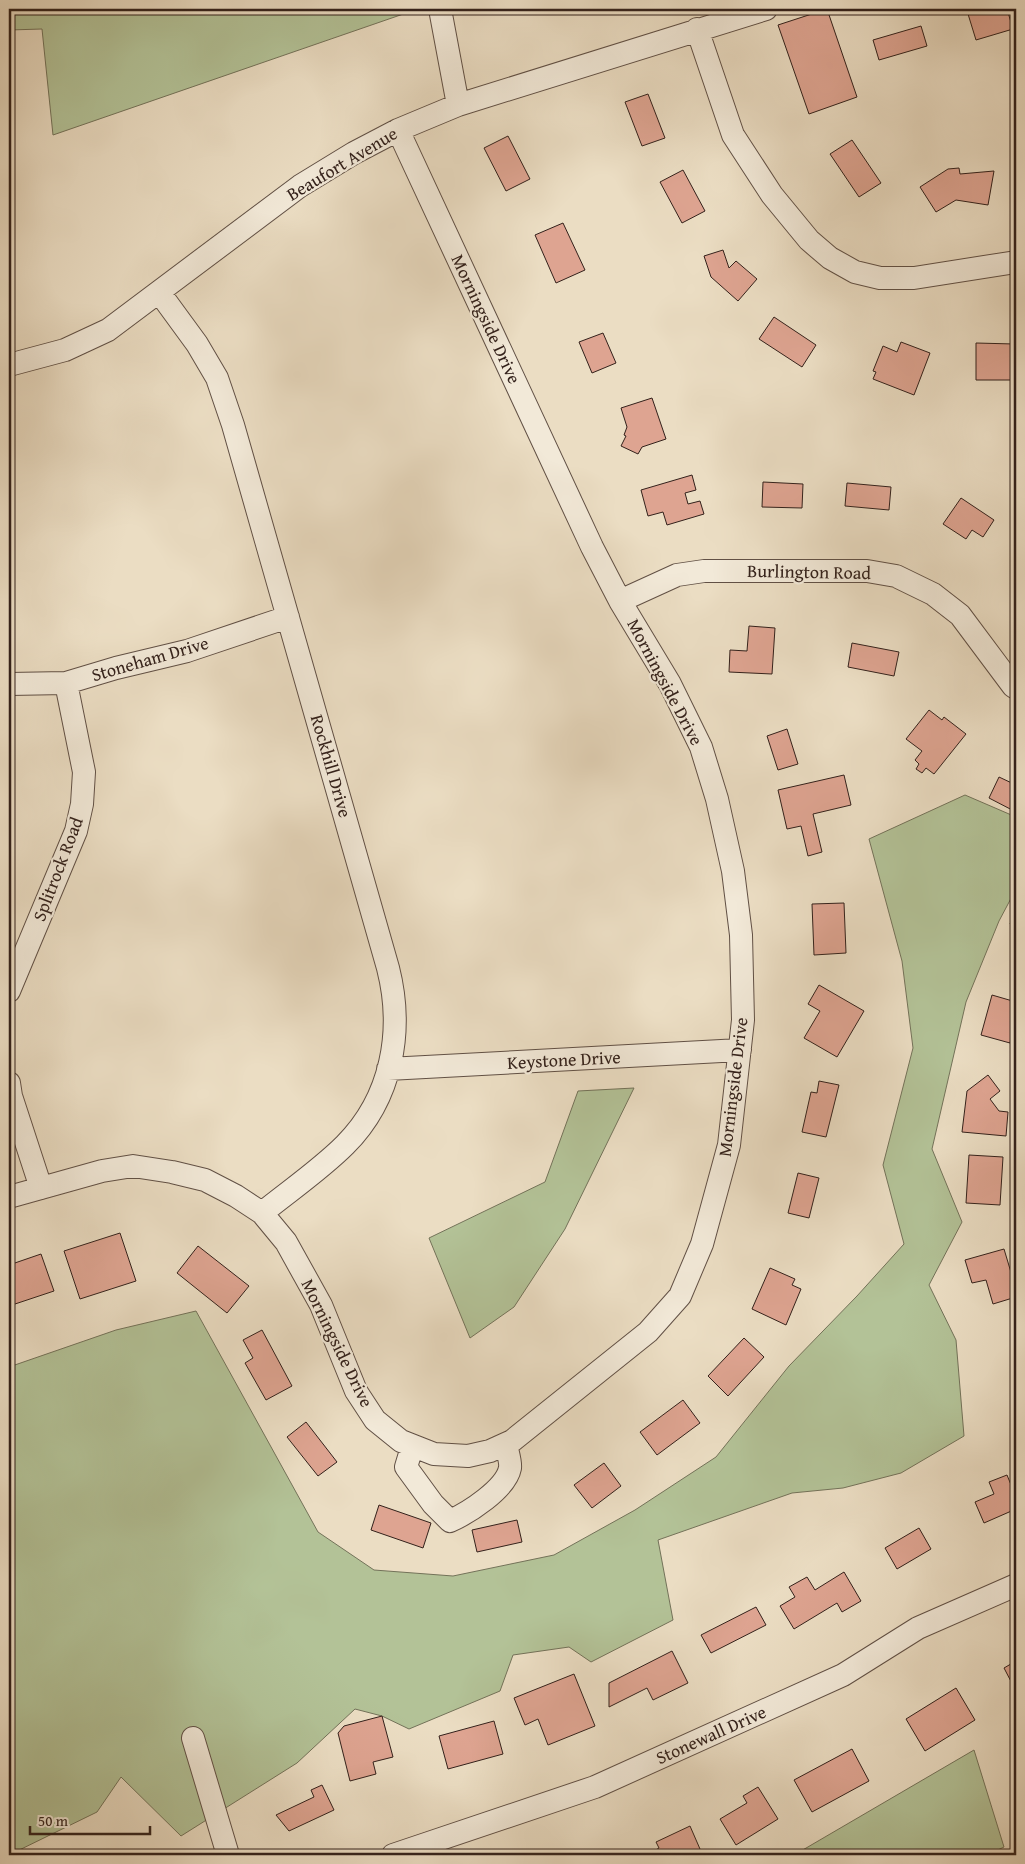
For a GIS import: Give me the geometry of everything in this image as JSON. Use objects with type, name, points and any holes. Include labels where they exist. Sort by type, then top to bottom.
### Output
[{"type":"street","points":[[440,9],[458,105]]},
{"type":"street","name":"Beaufort Avenue","points":[[9,365],[65,350],[108,330],[300,186],[354,153],[398,130],[458,105],[766,9]]},
{"type":"street","points":[[698,29],[733,135],[772,195],[809,240],[830,258],[855,272],[880,278],[914,278],[1016,262]]},
{"type":"street","name":"Morningside Drive","points":[[9,1197],[102,1171],[133,1166],[172,1172],[205,1180],[236,1196],[262,1213],[286,1242],[321,1305],[361,1401],[383,1428],[412,1447],[434,1454],[456,1456],[490,1451],[521,1435],[648,1332],[680,1296],[702,1244],[729,1145],[743,1020],[741,935],[733,872],[718,799],[701,748],[670,684],[620,601],[584,530],[398,130]]},
{"type":"street","name":"Rockhill Drive","points":[[159,292],[197,344],[217,378],[233,425],[393,986],[396,1024],[394,1043],[388,1069],[378,1097],[369,1114],[346,1144],[332,1157],[262,1213]]},
{"type":"street","name":"Burlington Road","points":[[620,601],[677,575],[704,571],[867,571],[896,576],[933,594],[960,615],[1016,688]]},
{"type":"street","name":"Stoneham Drive","points":[[9,684],[66,683],[116,668],[187,651],[288,616]]},
{"type":"street","name":"Splitrock Road","points":[[9,991],[76,830],[82,804],[84,772],[66,683]]},
{"type":"street","name":"Keystone Drive","points":[[388,1069],[740,1050]]},
{"type":"street","points":[[9,1083],[11,1096],[41,1188]]},
{"type":"street","points":[[412,1447],[406,1467],[432,1504],[450,1521],[463,1516],[502,1484],[510,1467],[506,1444]]},
{"type":"street","name":"Stonewall Drive","points":[[393,1855],[595,1787],[843,1675],[918,1628],[1016,1585]]},
{"type":"street","points":[[193,1738],[228,1855]]},
{"type":"green space","points":[[9,9],[412,9],[412,11],[53,135],[42,29],[9,30]]},
{"type":"green space","points":[[965,795],[1016,817],[1016,889],[999,921],[966,1002],[932,1149],[962,1222],[929,1285],[956,1340],[964,1436],[901,1473],[843,1488],[792,1493],[658,1540],[673,1620],[591,1662],[569,1647],[513,1655],[500,1691],[409,1729],[382,1716],[355,1709],[297,1763],[181,1836],[121,1777],[97,1812],[9,1855],[9,1367],[116,1330],[196,1311],[318,1532],[374,1570],[453,1576],[554,1555],[635,1510],[716,1457],[789,1366],[904,1244],[883,1165],[913,1048],[902,961],[869,839]]},
{"type":"green space","points":[[634,1088],[565,1229],[514,1307],[470,1338],[429,1238],[545,1182],[578,1091]]},
{"type":"green space","points":[[974,1750],[1004,1847],[987,1855],[800,1855],[801,1851]]},
{"type":"building","points":[[827,9],[857,97],[809,114],[778,25]]},
{"type":"building","points":[[986,9],[1007,9],[1013,29],[976,40],[968,14]]},
{"type":"building","points":[[921,26],[927,46],[879,60],[873,40]]},
{"type":"building","points":[[648,94],[665,138],[642,146],[625,102]]},
{"type":"building","points":[[508,136],[530,179],[506,191],[484,148]]},
{"type":"building","points":[[852,140],[881,183],[859,197],[830,154]]},
{"type":"building","points":[[959,168],[960,174],[994,171],[988,205],[956,200],[936,212],[920,187],[948,169]]},
{"type":"building","points":[[683,170],[705,211],[682,223],[660,182]]},
{"type":"building","points":[[563,223],[585,270],[556,283],[535,235]]},
{"type":"building","points":[[723,250],[729,268],[736,261],[757,279],[738,301],[711,277],[704,256]]},
{"type":"building","points":[[774,317],[816,345],[802,367],[759,339]]},
{"type":"building","points":[[603,333],[616,363],[592,373],[579,342]]},
{"type":"building","points":[[901,342],[930,353],[914,395],[873,379],[876,372],[873,371],[883,346],[897,352]]},
{"type":"building","points":[[976,343],[1014,344],[1013,380],[976,380]]},
{"type":"building","points":[[652,398],[666,439],[642,447],[638,454],[621,446],[626,436],[624,435],[627,427],[621,408]]},
{"type":"building","points":[[692,475],[696,490],[685,493],[688,504],[700,501],[704,514],[667,525],[663,512],[648,516],[641,490]]},
{"type":"building","points":[[763,482],[803,484],[802,508],[762,507]]},
{"type":"building","points":[[847,483],[891,487],[889,510],[845,506]]},
{"type":"building","points":[[961,498],[994,520],[983,537],[972,530],[966,539],[943,524]]},
{"type":"building","points":[[749,626],[775,628],[772,674],[729,672],[730,650],[747,651]]},
{"type":"building","points":[[852,643],[899,652],[894,676],[848,667]]},
{"type":"building","points":[[929,710],[942,720],[944,717],[966,734],[934,774],[926,768],[922,773],[916,769],[919,764],[915,760],[922,751],[906,739]]},
{"type":"building","points":[[787,729],[798,764],[778,770],[767,736]]},
{"type":"building","points":[[844,775],[851,805],[813,814],[822,852],[808,856],[801,826],[787,829],[778,790]]},
{"type":"building","points":[[999,777],[1016,785],[1016,812],[989,798]]},
{"type":"building","points":[[844,903],[846,953],[814,955],[812,904]]},
{"type":"building","points":[[1016,913],[1016,928],[1010,924]]},
{"type":"building","points":[[819,985],[864,1011],[837,1057],[804,1038],[820,1011],[808,1004]]},
{"type":"building","points":[[992,995],[1016,1002],[1016,1020],[1010,1043],[981,1035]]},
{"type":"building","points":[[988,1075],[1000,1091],[990,1099],[999,1111],[1008,1112],[1006,1136],[962,1132],[967,1091]]},
{"type":"building","points":[[819,1081],[839,1085],[826,1137],[802,1132],[811,1092],[817,1093]]},
{"type":"building","points":[[969,1155],[1003,1157],[1000,1205],[966,1203]]},
{"type":"building","points":[[798,1173],[819,1178],[809,1218],[788,1213]]},
{"type":"building","points":[[120,1233],[136,1281],[80,1299],[64,1251]]},
{"type":"building","points":[[198,1246],[249,1286],[227,1313],[177,1273]]},
{"type":"building","points":[[1004,1249],[1016,1289],[1016,1297],[993,1304],[986,1280],[972,1283],[965,1260]]},
{"type":"building","points":[[41,1254],[54,1291],[9,1306],[9,1265]]},
{"type":"building","points":[[770,1268],[795,1279],[792,1285],[801,1289],[786,1325],[752,1309]]},
{"type":"building","points":[[262,1330],[292,1386],[266,1400],[245,1363],[253,1358],[243,1340]]},
{"type":"building","points":[[744,1338],[764,1357],[728,1396],[708,1376]]},
{"type":"building","points":[[683,1400],[700,1423],[657,1455],[640,1432]]},
{"type":"building","points":[[306,1422],[337,1462],[318,1476],[287,1437]]},
{"type":"building","points":[[604,1463],[621,1486],[592,1508],[574,1485]]},
{"type":"building","points":[[1007,1475],[1016,1497],[1016,1509],[984,1523],[975,1502],[994,1494],[989,1482]]},
{"type":"building","points":[[379,1505],[431,1523],[423,1548],[371,1530]]},
{"type":"building","points":[[517,1520],[522,1542],[477,1552],[472,1530]]},
{"type":"building","points":[[919,1528],[931,1549],[897,1569],[885,1548]]},
{"type":"building","points":[[844,1572],[861,1601],[842,1612],[837,1603],[794,1629],[780,1606],[795,1597],[789,1587],[807,1577],[815,1590]]},
{"type":"building","points":[[756,1607],[766,1625],[711,1653],[701,1635]]},
{"type":"building","points":[[672,1651],[688,1683],[653,1700],[647,1688],[609,1707],[609,1683]]},
{"type":"building","points":[[1016,1661],[1016,1691],[1004,1668]]},
{"type":"building","points":[[574,1674],[595,1726],[548,1745],[538,1719],[525,1725],[514,1698]]},
{"type":"building","points":[[956,1688],[975,1720],[925,1751],[906,1719]]},
{"type":"building","points":[[382,1716],[393,1757],[373,1762],[376,1774],[350,1781],[338,1733],[344,1726]]},
{"type":"building","points":[[494,1721],[503,1754],[448,1769],[439,1736]]},
{"type":"building","points":[[852,1749],[869,1781],[812,1812],[794,1780]]},
{"type":"building","points":[[322,1785],[334,1810],[289,1831],[276,1815],[314,1797],[311,1790]]},
{"type":"building","points":[[758,1787],[778,1819],[736,1845],[720,1819],[747,1803],[743,1796]]},
{"type":"building","points":[[690,1826],[700,1849],[687,1855],[647,1855],[659,1848],[656,1842]]}]
